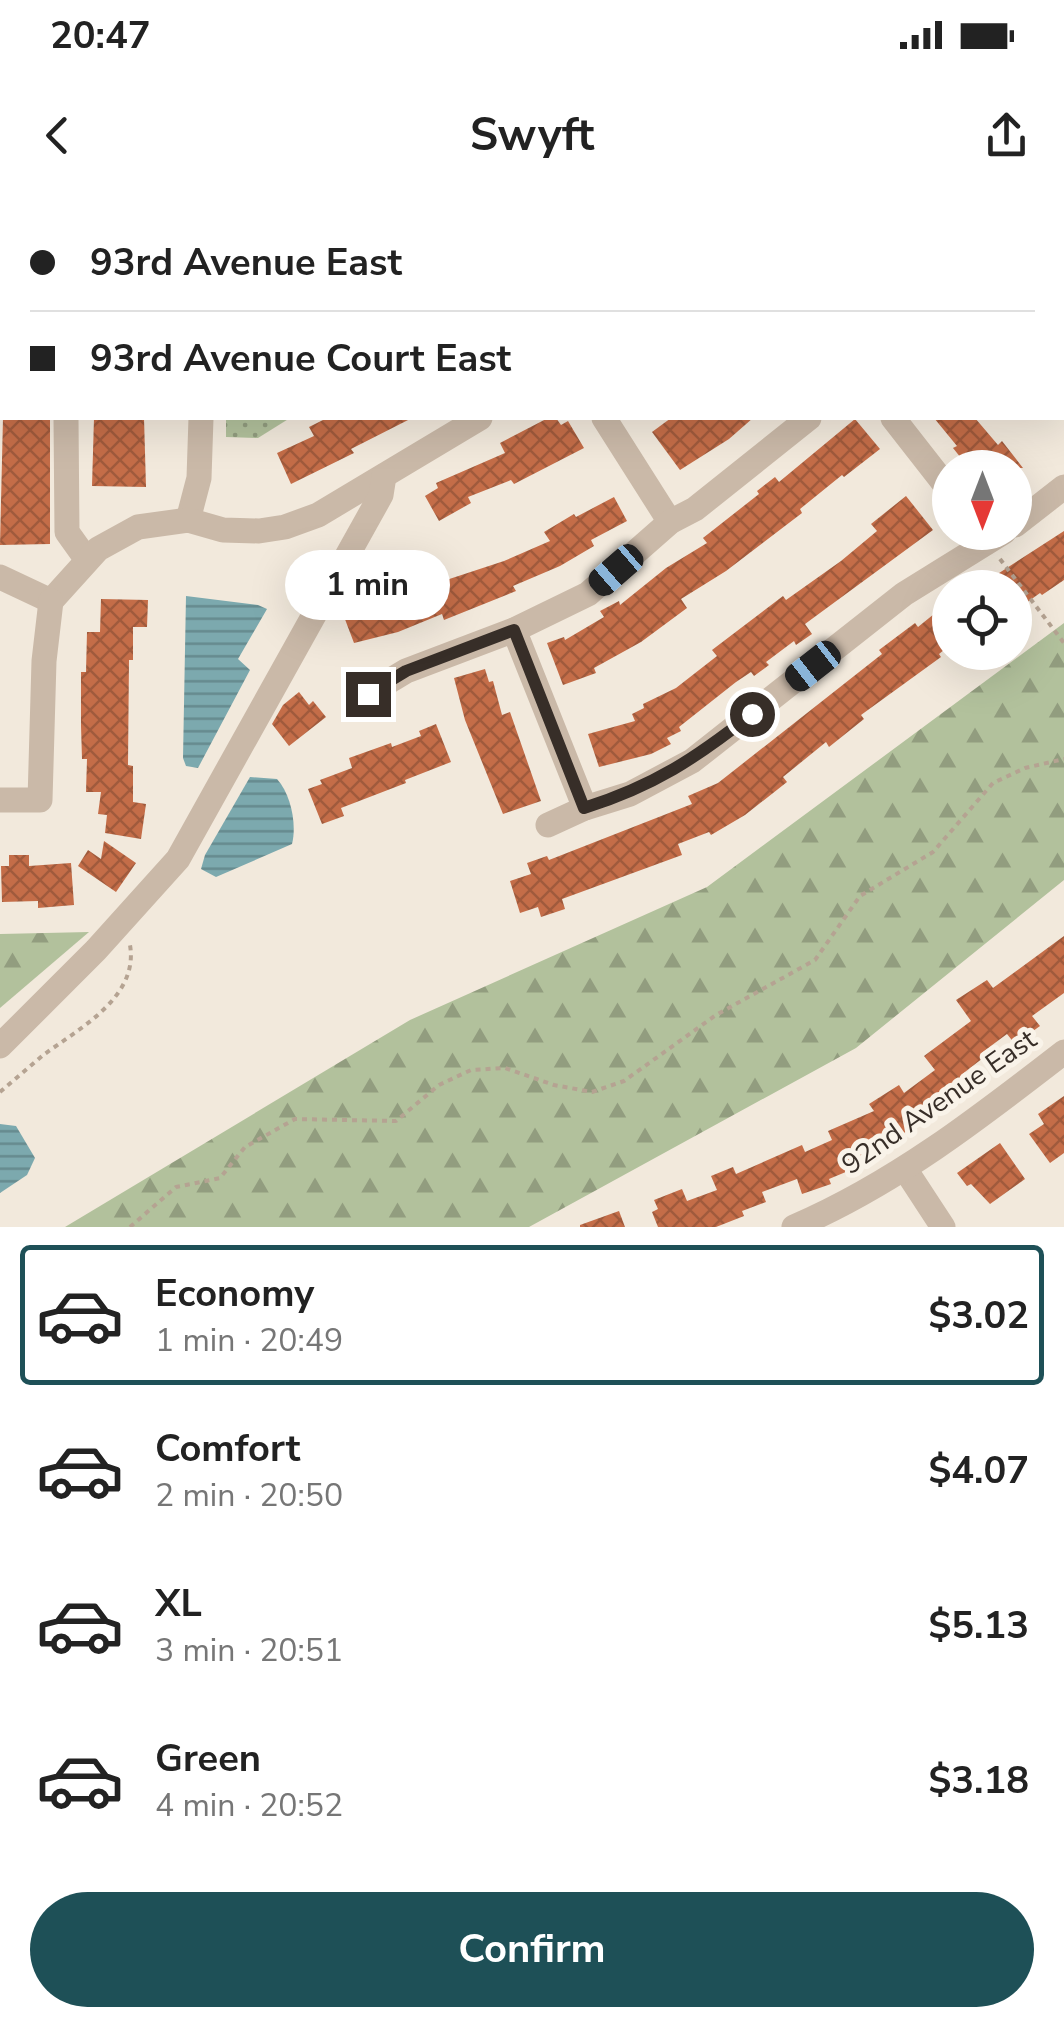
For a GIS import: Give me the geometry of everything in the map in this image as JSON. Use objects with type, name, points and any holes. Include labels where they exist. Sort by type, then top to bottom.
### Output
[{"type":"street","points":[[66,420],[67,532],[87,560]]},
{"type":"street","points":[[188,520],[199,478],[201,420]]},
{"type":"street","points":[[0,800],[40,800],[44,661],[51,601],[98,549],[138,527],[188,520],[222,530],[285,527],[318,515],[477,420]]},
{"type":"street","points":[[605,420],[670,522]]},
{"type":"street","points":[[368,694],[406,671],[514,630],[588,594],[670,522],[695,509],[806,420]]},
{"type":"street","points":[[895,420],[932,467]]},
{"type":"street","points":[[0,1046],[178,859],[381,495],[384,476]]},
{"type":"street","points":[[1032,512],[1064,487]]},
{"type":"street","points":[[548,825],[584,808],[630,794],[692,761],[904,594],[971,550]]},
{"type":"street","points":[[0,577],[51,601]]},
{"type":"street","points":[[514,630],[584,808]]},
{"type":"street","name":"92nd Avenue East","points":[[794,1227],[906,1169],[1064,1052]]},
{"type":"street","points":[[906,1169],[943,1227]]},
{"type":"path","points":[[1002,550],[1064,642]]},
{"type":"path","points":[[130,1227],[176,1187],[220,1178],[245,1146],[295,1119],[396,1121],[439,1084],[471,1070],[506,1068],[554,1085],[592,1092],[624,1081],[716,1015],[814,960],[860,896],[934,852],[993,783],[1025,768],[1064,759]]},
{"type":"path","points":[[0,1092],[100,1014],[115,997],[132,959],[127,915]]},
{"type":"green space","points":[[226,420],[287,420],[258,438],[226,437]]},
{"type":"green space","points":[[1064,623],[1064,880],[856,1048],[529,1227],[65,1227],[410,1020],[707,887],[1000,670],[1032,670],[1032,647]]},
{"type":"green space","points":[[89,932],[0,1008],[0,934]]},
{"type":"water","points":[[186,596],[267,609],[238,659],[250,670],[198,768],[186,766],[183,758]]},
{"type":"water","points":[[250,777],[277,779],[282,785],[292,810],[292,844],[216,877],[201,869],[205,855]]},
{"type":"water","points":[[0,1124],[16,1126],[35,1158],[27,1175],[0,1193]]},
{"type":"building","points":[[3,420],[50,420],[50,544],[0,545]]},
{"type":"building","points":[[94,420],[144,420],[146,487],[92,486]]},
{"type":"building","points":[[323,420],[408,420],[351,449],[354,453],[291,484],[277,453],[314,436],[309,427]]},
{"type":"building","points":[[544,420],[557,420],[561,425],[568,421],[584,448],[514,484],[511,480],[468,497],[471,503],[439,521],[425,496],[438,488],[436,483],[505,453],[500,443]]},
{"type":"building","points":[[668,420],[751,420],[680,470],[652,432]]},
{"type":"building","points":[[854,420],[880,449],[842,475],[800,509],[802,513],[726,571],[681,599],[687,608],[641,642],[594,668],[596,673],[563,685],[547,643],[564,637],[565,640],[604,617],[600,611],[619,601],[620,605],[666,568],[707,543],[703,538],[759,494],[757,491],[775,477],[779,482]]},
{"type":"building","points":[[936,420],[977,420],[998,445],[1002,441],[1009,450],[955,450],[957,446]]},
{"type":"building","points":[[906,496],[932,531],[805,624],[812,634],[796,645],[794,641],[754,676],[751,672],[736,682],[679,727],[681,731],[667,738],[671,744],[651,754],[599,767],[588,734],[635,721],[632,714],[644,708],[643,704],[676,688],[717,656],[712,650],[783,596],[786,600],[841,561],[877,531],[871,524]]},
{"type":"building","points":[[614,497],[627,521],[591,540],[594,546],[560,566],[513,586],[516,591],[444,620],[442,614],[398,632],[354,643],[343,614],[504,561],[550,541],[544,532]]},
{"type":"building","points":[[1064,531],[1064,580],[1042,595],[1032,599],[1032,570],[1004,570]]},
{"type":"building","points":[[101,599],[148,600],[147,627],[133,627],[133,660],[129,660],[128,765],[133,766],[133,802],[146,804],[141,839],[105,833],[107,815],[98,814],[101,792],[86,792],[81,672],[86,672],[87,632],[100,632]]},
{"type":"building","points":[[932,616],[932,664],[861,715],[864,719],[829,747],[826,742],[783,777],[787,782],[745,815],[711,835],[709,832],[678,844],[682,855],[562,899],[565,909],[541,917],[538,907],[520,913],[510,881],[531,874],[527,863],[547,856],[549,860],[692,804],[688,796],[718,783],[882,654],[879,650],[915,623],[918,627]]},
{"type":"building","points":[[485,669],[489,682],[493,681],[502,715],[510,712],[541,801],[503,814],[465,720],[454,678]]},
{"type":"building","points":[[299,692],[326,717],[289,746],[272,724],[283,705]]},
{"type":"building","points":[[436,724],[451,762],[341,808],[344,816],[322,824],[308,789],[352,768],[349,758],[421,736],[419,731]]},
{"type":"building","points":[[104,841],[136,863],[116,892],[78,866],[88,850],[101,859]]},
{"type":"building","points":[[9,855],[29,855],[29,866],[71,863],[74,905],[38,908],[38,901],[2,902],[1,866],[9,866]]},
{"type":"building","points":[[1064,936],[1064,993],[1032,1016],[1040,1026],[1015,1044],[1007,1034],[980,1054],[983,1058],[961,1075],[968,1084],[937,1112],[882,1147],[883,1150],[858,1160],[860,1166],[829,1179],[831,1184],[802,1194],[797,1179],[762,1192],[766,1202],[716,1227],[658,1227],[652,1212],[658,1209],[654,1200],[682,1189],[687,1201],[717,1190],[711,1176],[733,1167],[736,1174],[802,1145],[805,1152],[832,1140],[828,1131],[874,1111],[869,1104],[899,1085],[904,1093],[935,1070],[924,1056],[971,1021],[956,1000],[987,980],[993,988]]},
{"type":"building","points":[[1064,1096],[1064,1153],[1050,1163],[1029,1134],[1044,1124],[1038,1114]]},
{"type":"building","points":[[1000,1143],[1025,1179],[990,1204],[957,1173]]},
{"type":"building","points":[[619,1211],[625,1227],[580,1227],[580,1225]]},
{"type":"route","points":[[368,694],[406,671],[514,630],[584,808],[630,794],[692,761],[752,714]]}]
